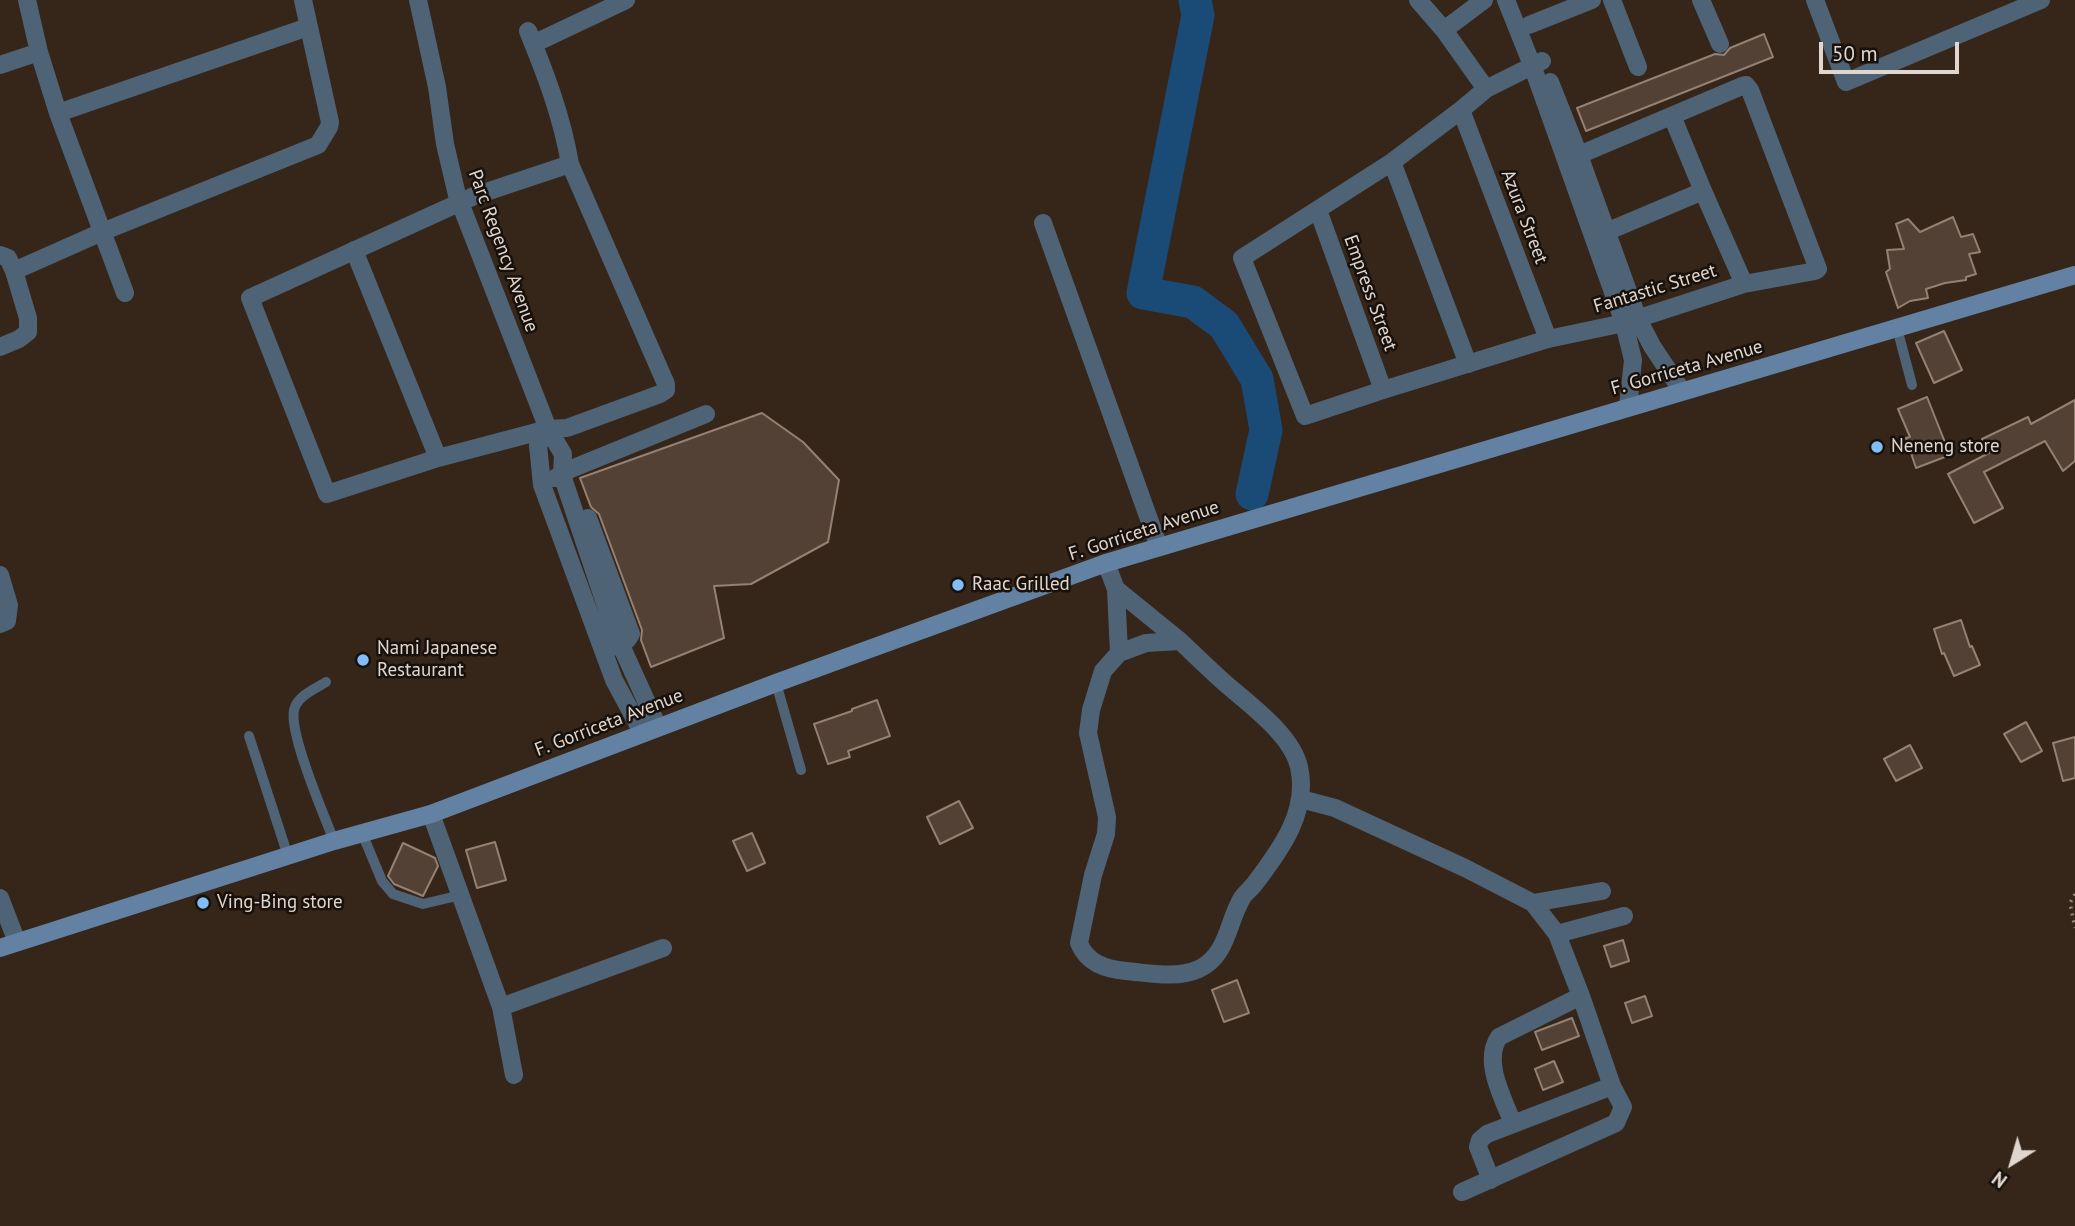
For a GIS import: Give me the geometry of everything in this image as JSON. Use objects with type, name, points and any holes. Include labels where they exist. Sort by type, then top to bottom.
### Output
[{"type":"main road","name":"F. Gorriceta Avenue","points":[[8,945],[334,841],[431,814],[650,729],[1106,563],[2075,275]]},
{"type":"street","points":[[27,0],[39,52],[58,113],[125,293]]},
{"type":"street","points":[[14,271],[102,232],[318,145],[330,122],[303,0]]},
{"type":"street","name":"Parc Regency Avenue","points":[[418,0],[437,87],[445,144],[465,219],[548,429],[563,454],[566,472],[631,634],[627,640],[612,647]]},
{"type":"street","points":[[570,164],[461,202],[250,298],[327,494],[438,458],[548,429],[567,428],[666,390],[666,384],[570,164],[564,129],[554,96],[531,37],[626,0]]},
{"type":"street","points":[[1418,0],[1444,30],[1486,89]]},
{"type":"street","points":[[1444,30],[1484,0]]},
{"type":"street","points":[[1506,0],[1579,155],[1606,232],[1631,321],[1633,360],[1628,407]]},
{"type":"street","points":[[1518,0],[1529,25],[1536,63],[1631,321],[1652,346],[1682,391]]},
{"type":"street","points":[[1529,25],[1592,0]]},
{"type":"street","points":[[1612,0],[1638,67]]},
{"type":"street","points":[[1702,0],[1720,44]]},
{"type":"street","points":[[1815,0],[1846,82],[2041,0]]},
{"type":"street","points":[[58,113],[308,27]]},
{"type":"street","points":[[0,65],[39,52]]},
{"type":"street","points":[[1318,210],[1392,162],[1486,89],[1536,63]]},
{"type":"street","name":"Fantastic Street","points":[[1318,210],[1242,258],[1305,416],[1548,339],[1631,321],[1744,284],[1815,271],[1818,267],[1746,85],[1579,155]]},
{"type":"street","name":"Azura Street","points":[[1461,110],[1548,339]]},
{"type":"street","points":[[1672,116],[1744,284]]},
{"type":"street","points":[[1392,162],[1468,364]]},
{"type":"street","points":[[1606,232],[1703,191]]},
{"type":"street","name":"Empress Street","points":[[1318,210],[1383,390]]},
{"type":"street","points":[[1044,223],[1159,547]]},
{"type":"street","points":[[354,250],[438,458]]},
{"type":"street","points":[[0,255],[8,258],[14,271],[28,318],[28,332],[0,347]]},
{"type":"street","points":[[542,485],[566,472],[706,414]]},
{"type":"street","points":[[548,429],[538,445],[542,485],[650,729]]},
{"type":"street","points":[[1106,563],[1116,589],[1119,653]]},
{"type":"street","points":[[0,575],[9,605],[7,621],[0,624]]},
{"type":"street","points":[[1116,589],[1180,640],[1278,731],[1299,766],[1301,799],[1286,841],[1242,898],[1227,937],[1216,956],[1199,969],[1175,975],[1109,969],[1087,957],[1079,943],[1093,876],[1106,834],[1107,817],[1088,733],[1091,710],[1103,671],[1119,653],[1146,643],[1180,640]]},
{"type":"street","points":[[1301,799],[1335,808],[1465,868],[1533,903],[1556,934],[1581,996],[1612,1087],[1623,1107],[1616,1123],[1462,1192]]},
{"type":"street","points":[[431,814],[501,1007],[514,1075]]},
{"type":"street","points":[[1533,903],[1602,891]]},
{"type":"street","points":[[0,898],[8,945]]},
{"type":"street","points":[[1556,934],[1624,916]]},
{"type":"street","points":[[501,1007],[663,948]]},
{"type":"street","points":[[1513,1124],[1494,1070],[1492,1053],[1495,1043],[1499,1037],[1581,996]]},
{"type":"street","points":[[1491,1180],[1478,1147],[1480,1140],[1487,1134],[1612,1087]]},
{"type":"lane","points":[[1896,328],[1912,385]]},
{"type":"lane","points":[[326,682],[300,698],[294,710],[298,743],[334,841]]},
{"type":"lane","points":[[776,683],[801,770]]},
{"type":"lane","points":[[249,736],[288,856]]},
{"type":"lane","points":[[362,833],[382,881],[393,894],[423,904],[461,895]]},
{"type":"path","points":[[2075,894],[2070,903],[2075,928]]},
{"type":"building","points":[[1764,34],[1773,57],[1586,131],[1577,108],[1715,54],[1724,55],[1730,48]]},
{"type":"building","points":[[1953,217],[1961,237],[1973,234],[1980,252],[1969,254],[1976,274],[1966,277],[1966,280],[1926,289],[1928,298],[1910,301],[1898,308],[1886,272],[1890,269],[1887,250],[1904,249],[1896,224],[1908,219],[1920,232]]},
{"type":"building","points":[[1944,331],[1962,370],[1934,383],[1916,343]]},
{"type":"building","points":[[1927,397],[1950,455],[1916,468],[1906,438],[1910,437],[1898,409]]},
{"type":"building","points":[[2075,400],[2075,461],[2063,471],[2045,441],[1984,472],[2003,508],[1974,523],[1948,474],[1989,453],[1982,439],[2028,417],[2031,424]]},
{"type":"building","points":[[762,413],[803,442],[839,480],[828,542],[751,584],[714,586],[724,638],[651,667],[641,640],[642,630],[599,514],[591,507],[580,478]]},
{"type":"building","points":[[1961,620],[1970,647],[1972,646],[1980,665],[1954,676],[1944,653],[1942,654],[1934,629]]},
{"type":"building","points":[[877,700],[890,736],[848,751],[850,757],[828,764],[814,724]]},
{"type":"building","points":[[2026,722],[2042,751],[2021,762],[2004,734]]},
{"type":"building","points":[[2075,737],[2075,778],[2063,781],[2053,743]]},
{"type":"building","points":[[1910,745],[1922,768],[1896,781],[1884,759]]},
{"type":"building","points":[[959,801],[973,828],[940,844],[927,817]]},
{"type":"building","points":[[752,833],[765,863],[747,871],[733,841]]},
{"type":"building","points":[[495,842],[506,880],[477,888],[466,850]]},
{"type":"building","points":[[403,843],[435,858],[438,866],[423,896],[394,884],[388,876]]},
{"type":"building","points":[[1623,940],[1629,961],[1611,967],[1604,946]]},
{"type":"building","points":[[1237,980],[1249,1013],[1224,1022],[1212,990]]},
{"type":"building","points":[[1645,996],[1652,1016],[1632,1023],[1625,1003]]},
{"type":"building","points":[[1572,1018],[1579,1036],[1542,1050],[1535,1032]]},
{"type":"building","points":[[1554,1061],[1563,1082],[1543,1090],[1535,1069]]},
{"type":"waterway","points":[[1195,0],[1198,15],[1143,293],[1193,302],[1224,325],[1257,379],[1266,430],[1252,494]]},
{"type":"place","name":"Neneng store","points":[[1877,447]]},
{"type":"place","name":"Raac Grilled","points":[[958,585]]},
{"type":"place","name":"Nami Japanese Restaurant","points":[[363,660]]},
{"type":"place","name":"Ving-Bing store","points":[[203,903]]}]
